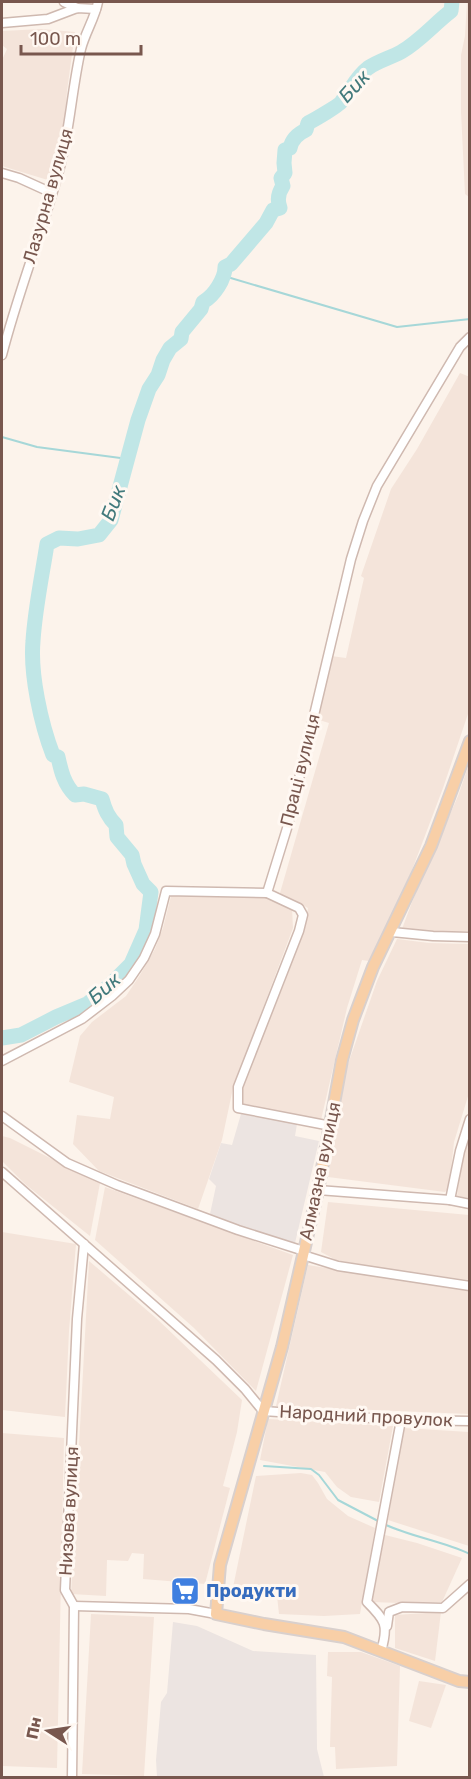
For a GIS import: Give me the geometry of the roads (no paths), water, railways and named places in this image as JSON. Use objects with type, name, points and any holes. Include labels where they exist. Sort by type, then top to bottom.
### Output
[{"type":"main road","name":"Алмазна вулиця","points":[[216,1614],[220,1565],[282,1347],[318,1190],[342,1060],[353,1020],[373,967],[392,932],[431,846],[470,741]]},
{"type":"main road","points":[[216,1614],[344,1638],[459,1681],[470,1682]]},
{"type":"street","points":[[64,2],[77,8]]},
{"type":"street","points":[[2,22],[48,19],[77,8],[97,5]]},
{"type":"street","name":"Лазурна вулиця","points":[[2,355],[52,193],[68,134],[82,48],[97,5]]},
{"type":"street","points":[[2,173],[52,193]]},
{"type":"street","name":"Праці вулиця","points":[[267,893],[288,825],[351,559],[363,521],[376,486],[460,347],[470,337]]},
{"type":"street","points":[[2,1061],[82,1019],[129,980],[144,958],[155,934],[166,891],[267,893],[299,908],[303,915],[299,931],[238,1087],[238,1108],[331,1126]]},
{"type":"street","points":[[392,932],[470,937]]},
{"type":"street","points":[[2,1116],[68,1162],[117,1185],[238,1230],[338,1266],[470,1286]]},
{"type":"street","points":[[450,1200],[459,1151],[470,1119]]},
{"type":"street","points":[[2,1172],[216,1360],[263,1411]]},
{"type":"street","points":[[318,1190],[450,1200],[470,1204]]},
{"type":"street","name":"Низова вулиця","points":[[72,1778],[74,1606],[65,1590],[77,1319],[84,1244]]},
{"type":"street","name":"Народний провулок","points":[[263,1411],[401,1420],[470,1421]]},
{"type":"street","points":[[386,1634],[385,1623],[367,1602],[401,1420]]},
{"type":"street","points":[[381,1651],[389,1612],[402,1607],[443,1608],[470,1584]]},
{"type":"street","points":[[74,1606],[189,1608],[216,1614]]},
{"type":"waterway","name":"Бик","points":[[2,1038],[21,1035],[87,1004],[109,986],[131,964],[146,930],[151,892],[143,884],[132,855],[117,837],[116,825],[107,813],[102,799],[84,794],[75,795],[68,786],[58,757],[53,755],[44,729],[33,668],[33,641],[47,544],[59,538],[78,539],[99,535],[111,520],[138,420],[149,389],[170,348],[181,339],[182,332],[201,309],[203,302],[218,287],[225,267],[231,264],[266,223],[273,210],[280,208],[278,197],[283,186],[281,178],[285,173],[285,150],[290,148],[298,135],[306,130],[308,123],[340,103],[368,68],[414,43],[451,11],[452,2]]},
{"type":"waterway","points":[[224,276],[397,327],[470,319]]},
{"type":"waterway","points":[[2,437],[37,447],[128,459]]},
{"type":"waterway","points":[[264,1466],[311,1469],[319,1475],[338,1500],[378,1521]]},
{"type":"waterway","points":[[384,1524],[470,1554]]},
{"type":"place","name":"Продукти","points":[[185,1591]]}]
